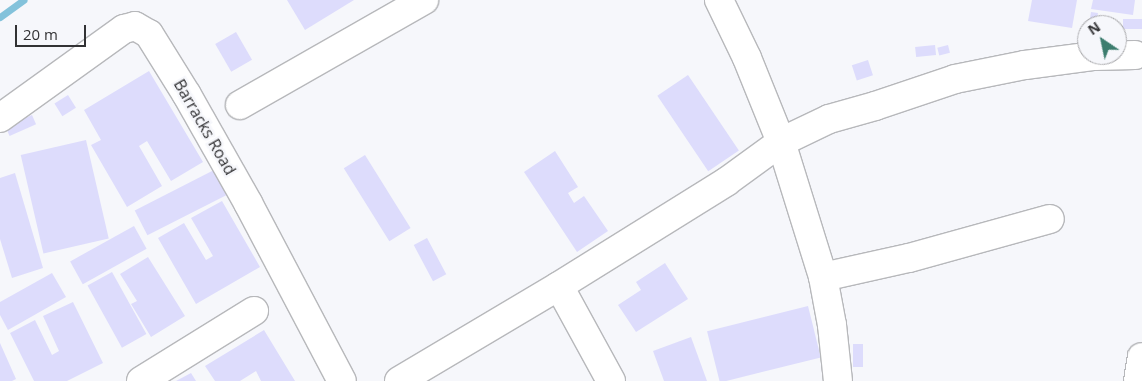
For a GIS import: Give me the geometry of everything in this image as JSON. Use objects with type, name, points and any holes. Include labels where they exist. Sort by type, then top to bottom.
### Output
[{"type":"street","points":[[240,105],[424,0]]},
{"type":"street","points":[[719,0],[747,58],[781,142],[823,277],[832,325],[838,381]]},
{"type":"street","name":"Barracks Road","points":[[0,118],[124,29],[135,26],[149,34],[187,95],[248,203],[342,381]]},
{"type":"street","points":[[399,381],[559,286],[726,182],[781,142],[829,119],[875,106],[955,79],[1025,65],[1094,56],[1135,55]]},
{"type":"street","points":[[823,277],[909,258],[1050,219]]},
{"type":"street","points":[[559,286],[611,381]]},
{"type":"street","points":[[141,381],[254,312]]},
{"type":"street","points":[[1138,381],[1142,357]]},
{"type":"building","points":[[287,0],[354,0],[305,30]]},
{"type":"building","points":[[1032,0],[1077,0],[1072,28],[1028,21]]},
{"type":"building","points":[[1093,0],[1135,0],[1133,15],[1091,9]]},
{"type":"building","points":[[1091,12],[1098,13],[1098,15],[1091,15]]},
{"type":"building","points":[[1127,19],[1142,19],[1142,29],[1127,29]]},
{"type":"building","points":[[236,32],[252,60],[231,72],[215,44]]},
{"type":"building","points":[[935,45],[936,55],[916,57],[915,47]]},
{"type":"building","points":[[948,45],[950,53],[939,55],[937,48]]},
{"type":"building","points":[[868,60],[873,75],[857,80],[852,65]]},
{"type":"building","points":[[149,71],[203,162],[171,181],[147,141],[139,146],[162,186],[127,207],[91,145],[101,140],[84,110]]},
{"type":"building","points":[[688,75],[739,150],[708,171],[657,96]]},
{"type":"building","points":[[68,95],[76,108],[62,116],[54,103]]},
{"type":"building","points":[[32,115],[36,124],[10,136],[6,127]]},
{"type":"building","points":[[86,140],[109,238],[43,253],[21,155]]},
{"type":"building","points":[[555,151],[578,187],[568,193],[574,203],[584,196],[608,231],[577,252],[524,172]]},
{"type":"building","points":[[365,155],[411,228],[389,241],[344,168]]},
{"type":"building","points":[[214,170],[227,195],[147,235],[135,210]]},
{"type":"building","points":[[15,173],[43,268],[12,278],[0,239],[0,178]]},
{"type":"building","points":[[222,201],[260,267],[196,304],[158,238],[184,223],[206,260],[213,256],[191,218]]},
{"type":"building","points":[[134,226],[147,249],[83,284],[70,261]]},
{"type":"building","points":[[427,238],[446,274],[433,281],[414,245]]},
{"type":"building","points":[[148,257],[185,316],[151,337],[131,304],[137,301],[120,274]]},
{"type":"building","points":[[665,263],[688,299],[636,332],[618,305],[641,290],[636,282]]},
{"type":"building","points":[[112,272],[146,334],[122,348],[88,286]]},
{"type":"building","points":[[52,273],[66,297],[8,330],[0,315],[0,302]]},
{"type":"building","points":[[73,302],[103,363],[67,381],[34,381],[10,333],[35,320],[52,355],[59,351],[43,316]]},
{"type":"building","points":[[808,306],[821,357],[726,381],[720,381],[707,331]]},
{"type":"building","points":[[264,330],[295,381],[261,381],[256,371],[240,381],[215,381],[205,366]]},
{"type":"building","points":[[691,337],[707,381],[664,381],[653,351]]},
{"type":"building","points":[[0,343],[16,379],[12,381],[0,381]]},
{"type":"building","points":[[853,344],[863,344],[863,367],[853,367]]},
{"type":"building","points":[[191,373],[196,381],[176,381]]},
{"type":"waterway","points":[[0,17],[23,0]]}]
